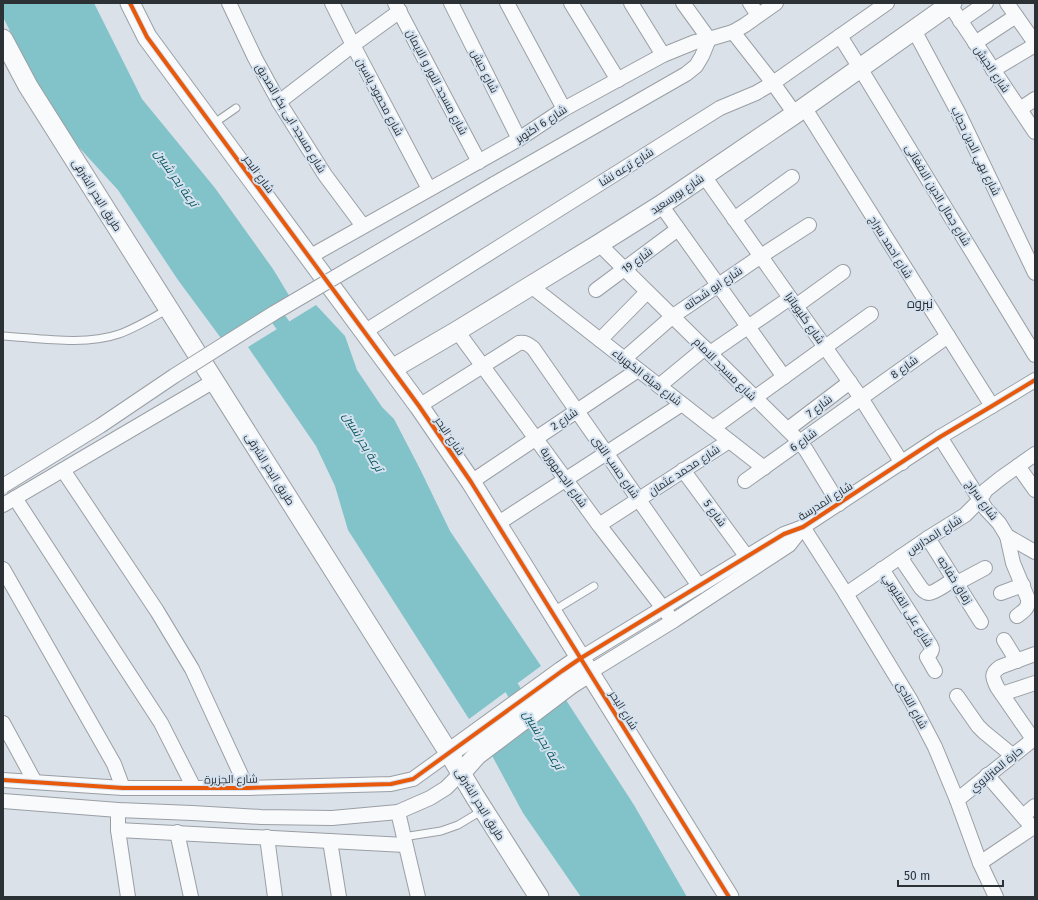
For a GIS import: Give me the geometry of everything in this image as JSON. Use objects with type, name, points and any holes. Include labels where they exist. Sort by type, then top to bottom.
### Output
[{"type":"street","name":"شارع البحر","points":[[130,3],[147,37],[419,406],[471,482],[729,897]]},
{"type":"street","name":"شارع محمود ياسين","points":[[332,3],[428,190]]},
{"type":"street","name":"شارع حبش","points":[[451,3],[519,139]]},
{"type":"street","points":[[507,3],[564,109]]},
{"type":"street","points":[[571,3],[618,80]]},
{"type":"street","points":[[631,3],[663,55]]},
{"type":"street","points":[[3,486],[100,426],[174,376],[267,318],[494,184],[686,74],[696,66],[709,40],[683,3]]},
{"type":"street","points":[[750,3],[758,15]]},
{"type":"street","name":"شارع 6 اكتوبر","points":[[309,257],[519,139],[564,109],[663,55],[695,42],[709,40],[732,32],[745,25],[776,3]]},
{"type":"street","name":"شارع ترعه نشا","points":[[364,332],[720,108],[756,93],[772,83],[887,3]]},
{"type":"street","points":[[960,21],[986,3]]},
{"type":"street","name":"شارع الجيش","points":[[951,4],[960,21],[1035,132]]},
{"type":"street","name":"شارع بورسعيد","points":[[392,369],[531,286],[661,205],[951,4]]},
{"type":"street","name":"شارع مسجد ابى بكر الصديق","points":[[234,5],[256,58],[279,102],[325,175],[363,226]]},
{"type":"street","points":[[279,102],[353,45],[397,7]]},
{"type":"street","name":"شارع مسجد النور و الايمان","points":[[397,7],[479,162]]},
{"type":"street","points":[[975,43],[1012,7],[1035,44],[993,70]]},
{"type":"street","name":"شارع بهي الدين حجاب","points":[[914,30],[964,126],[1035,273]]},
{"type":"street","name":"شارع احمد سراج","points":[[732,32],[772,83],[800,110],[992,406]]},
{"type":"street","name":"شارع جمال الدين الافغانى","points":[[840,36],[1035,355]]},
{"type":"street","name":"طريق البحر الشرقى","points":[[3,39],[28,86],[539,897]]},
{"type":"street","points":[[1020,109],[1035,99]]},
{"type":"street","name":"شارع كليوباترا","points":[[704,176],[850,382],[902,463]]},
{"type":"street","points":[[734,218],[792,177]]},
{"type":"street","points":[[661,205],[784,377]]},
{"type":"street","name":"شارع ابو شحاته","points":[[624,359],[673,316],[809,225]]},
{"type":"street","name":"شارع 19","points":[[596,290],[678,229]]},
{"type":"street","name":"شارع مسجد الامام","points":[[599,244],[788,429],[806,450],[839,504]]},
{"type":"street","points":[[659,386],[707,351],[843,272]]},
{"type":"street","name":"شارع هيئة الكهرباء","points":[[531,286],[764,468]]},
{"type":"street","points":[[600,340],[647,292]]},
{"type":"street","points":[[713,428],[871,314]]},
{"type":"street","name":"شارع الجمهورية","points":[[457,331],[599,525],[673,621]]},
{"type":"street","name":"شارع 8","points":[[861,398],[948,336]]},
{"type":"street","name":"شارع حسب النبى","points":[[482,366],[519,343],[524,342],[533,348],[699,586]]},
{"type":"street","points":[[419,406],[482,366]]},
{"type":"street","name":"شارع 2","points":[[471,482],[638,370]]},
{"type":"street","name":"شارع المدرسة","points":[[585,665],[663,608],[784,534],[803,527],[902,463],[940,436],[1035,380]]},
{"type":"street","points":[[194,788],[162,724],[9,501],[214,381]]},
{"type":"street","name":"شارع 7","points":[[788,429],[850,382]]},
{"type":"street","name":"شارع 6","points":[[745,481],[861,398]]},
{"type":"street","points":[[497,524],[682,404]]},
{"type":"street","name":"شارع سراج","points":[[940,436],[986,509],[999,523],[1007,536],[1035,552]]},
{"type":"street","name":"شارع محمد عثمان","points":[[599,525],[729,441]]},
{"type":"street","name":"شارع المدارس","points":[[846,594],[928,538],[965,515],[980,500],[986,490],[1035,454]]},
{"type":"street","points":[[1018,466],[1035,490]]},
{"type":"street","points":[[63,470],[156,611],[192,669],[247,788]]},
{"type":"street","name":"شارع 5","points":[[683,470],[747,557]]},
{"type":"street","name":"شارع المدرسة","points":[[585,665],[673,621],[790,545],[803,527]]},
{"type":"street","name":"شارع النادى","points":[[803,527],[846,594],[911,701],[935,747],[957,800],[980,864],[996,897]]},
{"type":"street","points":[[1007,536],[1012,563],[1023,585],[1029,605],[1017,616]]},
{"type":"street","name":"زقاق خفاجه","points":[[928,538],[981,622]]},
{"type":"street","points":[[900,557],[921,588],[928,593],[986,568]]},
{"type":"street","points":[[3,569],[114,764],[123,788]]},
{"type":"street","name":"شارع على القليوبي","points":[[882,569],[931,646],[932,651],[927,657],[935,671]]},
{"type":"street","points":[[1001,593],[1023,585]]},
{"type":"street","points":[[1004,640],[1017,661]]},
{"type":"street","points":[[1034,738],[997,687],[993,674],[995,670],[1000,667],[1035,654]]},
{"type":"street","points":[[449,753],[471,748],[566,677],[585,665]]},
{"type":"street","points":[[1002,694],[1035,683]]},
{"type":"street","points":[[957,696],[978,726],[1012,756]]},
{"type":"street","points":[[3,723],[35,782]]},
{"type":"street","name":"حارة المنزلاوي","points":[[957,800],[1034,738]]},
{"type":"street","points":[[3,801],[118,810],[261,817],[332,818],[398,812],[430,798],[446,788],[461,773],[471,748]]},
{"type":"street","name":"شارع الجزيرة","points":[[3,780],[123,788],[247,788],[391,784],[413,779],[449,753]]},
{"type":"street","points":[[980,864],[1034,826],[1023,816],[988,775]]},
{"type":"street","points":[[1023,816],[1035,806]]},
{"type":"street","points":[[118,810],[118,830],[128,897]]},
{"type":"street","points":[[398,812],[418,897]]},
{"type":"street","points":[[118,830],[330,841],[404,841]]},
{"type":"street","points":[[177,832],[191,897]]},
{"type":"street","points":[[267,837],[275,897]]},
{"type":"street","points":[[330,841],[339,897]]},
{"type":"lane","points":[[212,125],[236,108]]},
{"type":"lane","points":[[3,336],[71,340],[95,339],[118,334],[140,325],[168,309]]},
{"type":"lane","points":[[552,611],[594,586]]},
{"type":"lane","points":[[404,841],[458,825],[483,810]]},
{"type":"water","points":[[3,3],[94,3],[142,99],[215,188],[273,269],[296,307],[229,349],[178,280],[118,190],[75,143],[38,87],[3,17]]},
{"type":"water","points":[[316,305],[345,336],[357,370],[382,407],[394,419],[450,531],[541,666],[469,719],[348,530],[335,486],[316,446],[248,347]]},
{"type":"water","points":[[566,700],[634,805],[687,897],[581,897],[523,813],[489,750]]},
{"type":"waterway","name":"ترعة بحر شبين","points":[[267,303],[295,342]]},
{"type":"waterway","name":"ترعة بحر شبين","points":[[501,670],[525,710]]},
{"type":"cycle path","points":[[130,3],[147,37],[419,406],[471,482],[729,897]]},
{"type":"cycle path","points":[[3,780],[123,788],[247,788],[391,784],[413,779],[581,658],[784,534],[803,527],[940,437],[1035,380]]},
{"type":"district","name":"نبروه","points":[[920,303]]}]
